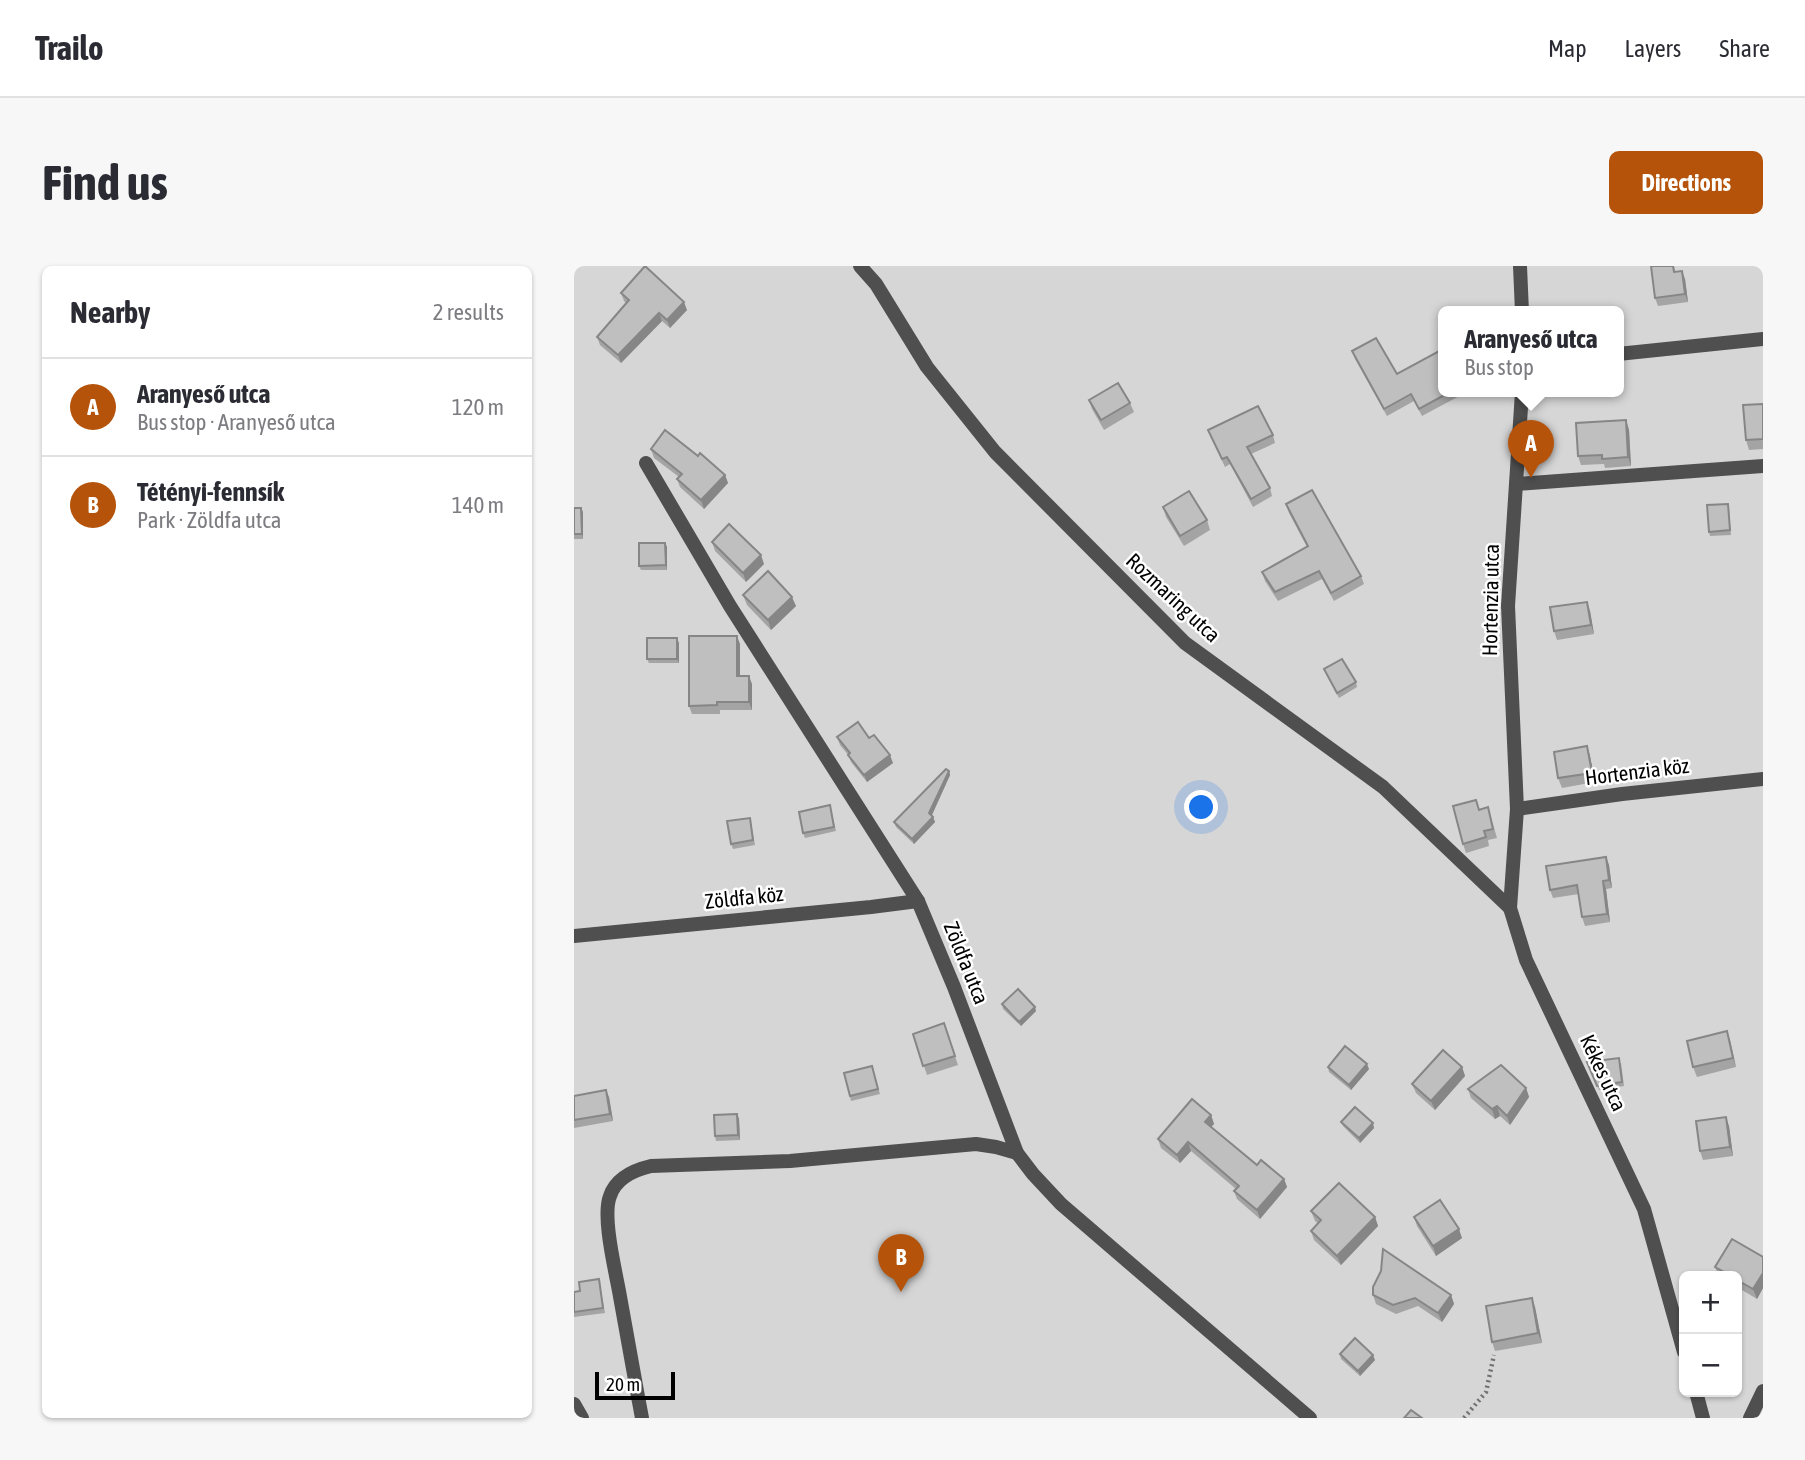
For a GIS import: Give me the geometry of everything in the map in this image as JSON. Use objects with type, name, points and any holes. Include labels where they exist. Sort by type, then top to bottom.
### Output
[{"type":"street","name":"Rozmaring utca","points":[[860,266],[876,284],[927,366],[995,452],[1185,643],[1383,787],[1510,908]]},
{"type":"street","points":[[1520,266],[1522,306]]},
{"type":"street","points":[[1624,353],[1763,339]]},
{"type":"street","name":"Hortenzia utca","points":[[1517,809],[1508,607],[1522,397]]},
{"type":"street","name":"Zöldfa utca","points":[[646,463],[730,606],[918,901],[1017,1153],[1061,1204],[1310,1418]]},
{"type":"street","points":[[1517,484],[1763,466]]},
{"type":"street","name":"Hortenzia köz","points":[[1517,809],[1622,794],[1763,779]]},
{"type":"street","name":"Kékes utca","points":[[1517,809],[1510,908],[1526,960],[1644,1209],[1679,1334]]},
{"type":"street","name":"Zöldfa köz","points":[[574,936],[918,901]]},
{"type":"street","points":[[642,1418],[607,1213],[610,1196],[621,1180],[637,1170],[651,1166],[790,1161],[976,1144],[1017,1153]]},
{"type":"street","points":[[1750,1418],[1763,1391]]},
{"type":"street","points":[[1697,1397],[1703,1418]]},
{"type":"street","points":[[574,1404],[582,1418]]},
{"type":"path","points":[[1464,1418],[1486,1392],[1494,1355]]},
{"type":"shaded area","points":[[574,266],[1763,266],[1763,1418],[574,1418]]},
{"type":"building","points":[[645,266],[684,302],[667,320],[659,313],[618,355],[597,337],[629,300],[621,293]]},
{"type":"building","points":[[1651,266],[1673,266],[1674,272],[1682,271],[1685,294],[1655,298]]},
{"type":"building","points":[[1376,338],[1397,374],[1438,352],[1438,397],[1441,397],[1419,409],[1411,394],[1384,409],[1352,351]]},
{"type":"building","points":[[1118,383],[1130,403],[1101,420],[1089,400]]},
{"type":"building","points":[[1763,404],[1763,439],[1746,440],[1743,405]]},
{"type":"building","points":[[1258,406],[1273,435],[1247,447],[1270,488],[1251,499],[1227,457],[1222,459],[1208,430]]},
{"type":"building","points":[[1626,420],[1628,457],[1602,459],[1602,455],[1578,456],[1576,423]]},
{"type":"building","points":[[665,430],[698,456],[700,453],[725,475],[701,500],[677,479],[682,474],[651,449]]},
{"type":"building","points":[[1312,490],[1361,576],[1331,593],[1319,571],[1275,592],[1262,572],[1308,546],[1286,504]]},
{"type":"building","points":[[1189,491],[1207,520],[1180,536],[1163,507]]},
{"type":"building","points":[[1728,504],[1730,530],[1709,532],[1707,505]]},
{"type":"building","points":[[574,508],[581,508],[582,534],[574,534]]},
{"type":"building","points":[[729,524],[761,555],[743,573],[712,542]]},
{"type":"building","points":[[639,543],[665,543],[666,565],[639,566]]},
{"type":"building","points":[[768,571],[792,597],[768,620],[743,595]]},
{"type":"building","points":[[1587,602],[1591,625],[1554,631],[1550,607]]},
{"type":"building","points":[[689,636],[737,636],[737,676],[749,676],[749,702],[717,702],[717,705],[689,706]]},
{"type":"building","points":[[647,638],[677,638],[677,659],[647,659]]},
{"type":"building","points":[[1342,659],[1356,682],[1337,693],[1324,669]]},
{"type":"building","points":[[858,722],[869,738],[874,735],[890,755],[864,775],[837,737]]},
{"type":"building","points":[[1587,746],[1592,773],[1558,778],[1554,752]]},
{"type":"building","points":[[946,769],[949,771],[929,813],[933,817],[912,839],[894,822]]},
{"type":"building","points":[[1476,800],[1479,810],[1488,807],[1493,829],[1484,831],[1486,837],[1463,844],[1453,806]]},
{"type":"building","points":[[830,805],[834,827],[803,833],[799,812]]},
{"type":"building","points":[[750,818],[753,840],[731,844],[727,821]]},
{"type":"building","points":[[1606,857],[1609,880],[1603,881],[1607,914],[1582,917],[1577,885],[1550,890],[1546,866]]},
{"type":"building","points":[[1018,989],[1035,1007],[1019,1022],[1002,1004]]},
{"type":"building","points":[[944,1023],[955,1056],[923,1066],[913,1034]]},
{"type":"building","points":[[1727,1031],[1733,1058],[1693,1067],[1687,1041]]},
{"type":"building","points":[[1345,1046],[1367,1064],[1349,1085],[1328,1067]]},
{"type":"building","points":[[1443,1050],[1462,1067],[1431,1101],[1412,1084]]},
{"type":"building","points":[[1619,1058],[1622,1082],[1597,1086],[1587,1062]]},
{"type":"building","points":[[1501,1065],[1526,1088],[1507,1116],[1497,1106],[1492,1109],[1468,1089]]},
{"type":"building","points":[[872,1066],[878,1089],[850,1096],[844,1073]]},
{"type":"building","points":[[606,1090],[610,1114],[574,1120],[574,1096]]},
{"type":"building","points":[[1192,1099],[1211,1115],[1205,1122],[1257,1165],[1261,1160],[1284,1179],[1257,1210],[1234,1191],[1239,1186],[1188,1142],[1177,1155],[1158,1139]]},
{"type":"building","points":[[1355,1107],[1373,1123],[1359,1138],[1341,1122]]},
{"type":"building","points":[[737,1114],[738,1135],[715,1136],[714,1115]]},
{"type":"building","points":[[1726,1117],[1730,1147],[1700,1151],[1696,1121]]},
{"type":"building","points":[[1339,1183],[1375,1217],[1337,1256],[1311,1231],[1321,1220],[1311,1211]]},
{"type":"building","points":[[1440,1200],[1459,1229],[1433,1246],[1414,1217]]},
{"type":"building","points":[[1732,1239],[1763,1257],[1763,1273],[1753,1289],[1742,1283],[1742,1271],[1722,1271],[1715,1267]]},
{"type":"building","points":[[1383,1249],[1451,1295],[1438,1313],[1415,1298],[1393,1305],[1373,1295],[1373,1287],[1381,1271]]},
{"type":"building","points":[[599,1279],[603,1308],[574,1312],[574,1292],[580,1291],[579,1282]]},
{"type":"building","points":[[1532,1298],[1538,1333],[1492,1342],[1486,1306]]},
{"type":"building","points":[[1355,1338],[1373,1355],[1358,1371],[1340,1354]]},
{"type":"building","points":[[1411,1410],[1422,1418],[1404,1418]]},
{"type":"place","name":"Aranyeső utca","points":[[1531,478]]},
{"type":"place","name":"Tétényi-fennsík","points":[[901,1292]]}]
